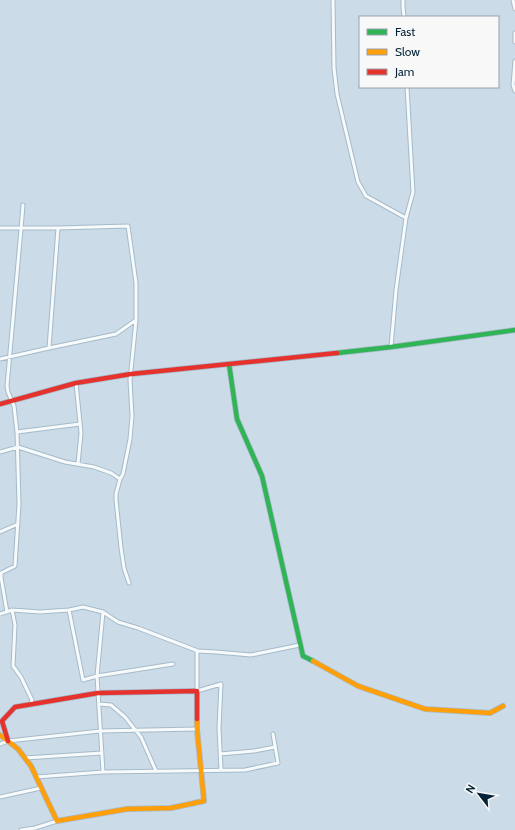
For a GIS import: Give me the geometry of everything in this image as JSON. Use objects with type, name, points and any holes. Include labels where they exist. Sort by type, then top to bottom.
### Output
[{"type":"street","points":[[333,0],[334,68],[358,182],[366,196],[406,218]]},
{"type":"street","points":[[403,0],[404,16]]},
{"type":"street","points":[[513,0],[515,9]]},
{"type":"street","points":[[515,33],[515,42]]},
{"type":"street","points":[[515,60],[513,85],[515,91]]},
{"type":"street","points":[[391,348],[396,290],[406,218],[412,192],[407,88]]},
{"type":"street","points":[[7,612],[1,573],[16,566],[19,504],[18,432],[14,406],[7,386],[23,205]]},
{"type":"street","points":[[0,228],[21,229],[128,226],[136,283],[136,320],[130,380],[132,416],[130,439],[116,494],[116,500],[124,568],[129,583]]},
{"type":"street","points":[[49,348],[58,228]]},
{"type":"street","points":[[0,359],[116,334],[136,320]]},
{"type":"street","points":[[0,404],[76,383],[131,374],[391,348],[515,330]]},
{"type":"street","points":[[229,364],[237,419],[262,476],[300,645],[304,656],[358,686],[425,709],[490,713],[503,706]]},
{"type":"street","points":[[76,383],[81,433],[78,464]]},
{"type":"street","points":[[18,432],[80,424]]},
{"type":"street","points":[[0,452],[18,447],[65,462],[94,467],[111,473],[120,479]]},
{"type":"street","points":[[0,532],[18,524]]},
{"type":"street","points":[[0,614],[12,610],[40,612],[69,610],[83,607],[103,612],[118,622],[138,628],[196,651],[251,655],[300,645]]},
{"type":"street","points":[[12,610],[15,625],[13,666],[22,676],[32,700],[31,704]]},
{"type":"street","points":[[69,610],[83,680],[97,676],[173,664]]},
{"type":"street","points":[[103,612],[97,676],[103,772]]},
{"type":"street","points":[[21,830],[35,828],[57,821],[128,810],[171,808],[204,801],[197,728],[196,651]]},
{"type":"street","points":[[8,741],[2,721],[15,707],[98,693],[197,691],[220,684],[218,728],[221,770]]},
{"type":"street","points":[[99,704],[111,705],[124,717],[141,737],[156,771]]},
{"type":"street","points":[[0,744],[8,741],[100,731],[197,728]]},
{"type":"street","points":[[0,734],[18,749],[31,766],[57,821]]},
{"type":"street","points":[[36,777],[103,772],[245,770],[278,763],[273,734]]},
{"type":"street","points":[[220,754],[254,751],[275,747]]},
{"type":"street","points":[[25,758],[102,753]]},
{"type":"street","points":[[0,797],[41,788]]},
{"type":"traffic: fast","points":[[337,353],[515,330]]},
{"type":"traffic: fast","points":[[229,364],[237,419],[262,476],[303,656],[313,661]]},
{"type":"traffic: slow","points":[[313,661],[358,686],[425,709],[490,713],[503,706]]},
{"type":"traffic: slow","points":[[0,735],[18,749],[31,766],[57,821],[127,809],[171,808],[204,801],[197,719]]},
{"type":"traffic: jam","points":[[0,404],[76,383],[131,374],[337,353]]},
{"type":"traffic: jam","points":[[8,741],[2,721],[15,707],[98,693],[197,691],[197,719]]}]
